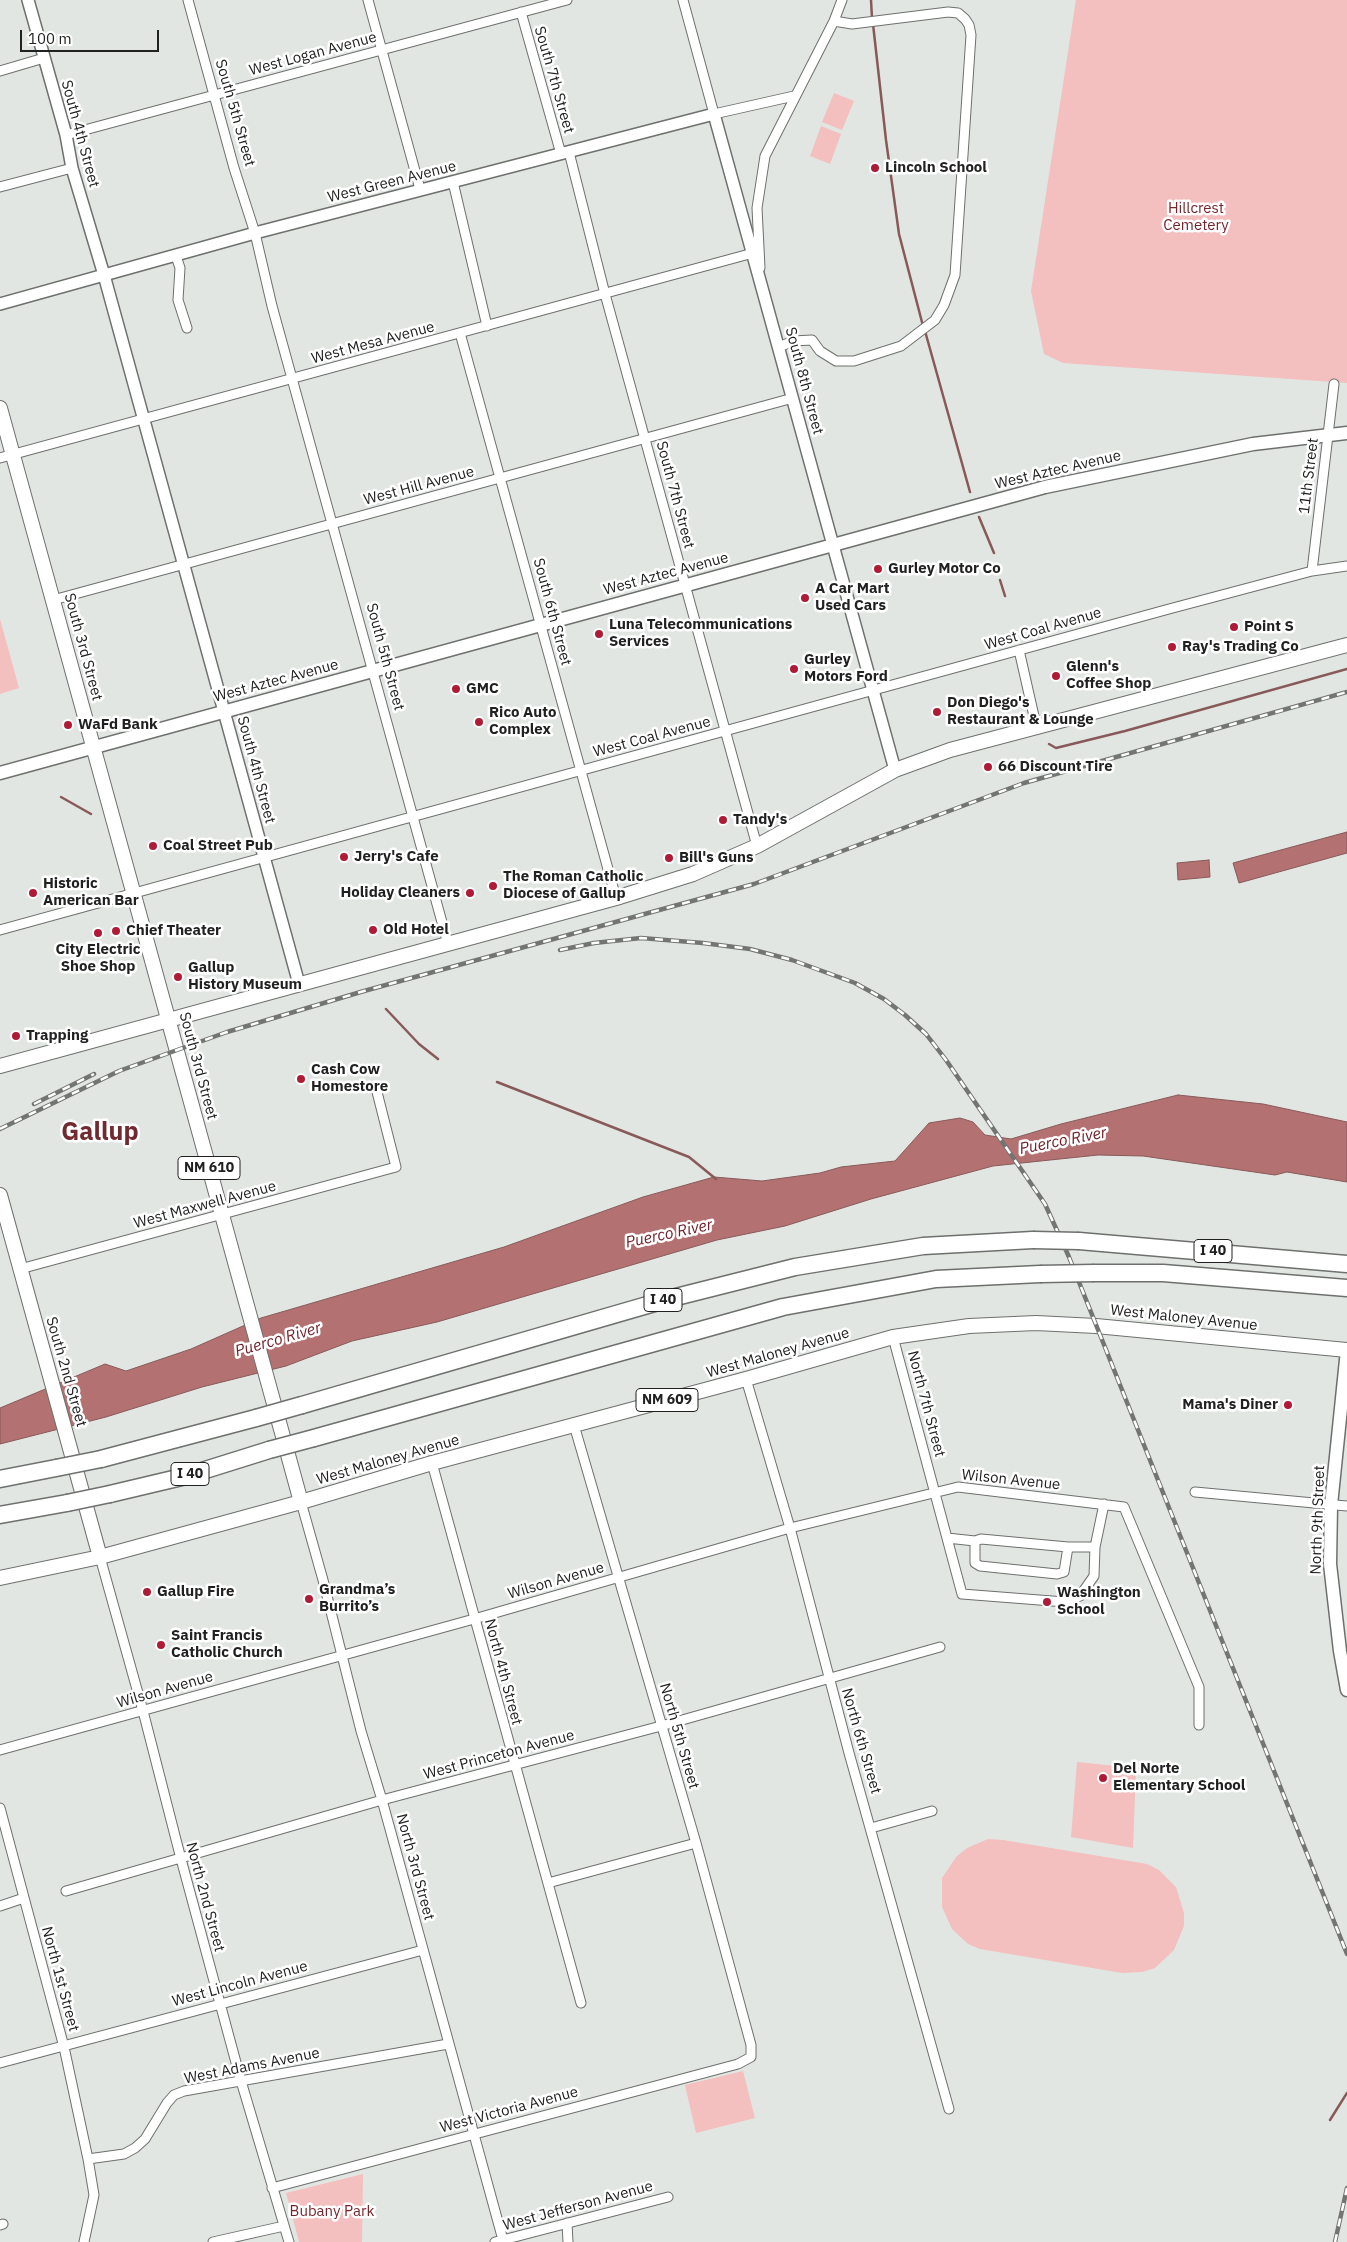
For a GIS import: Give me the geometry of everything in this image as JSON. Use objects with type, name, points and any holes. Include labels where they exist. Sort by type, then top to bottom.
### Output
[{"type":"highway","name":"I 40","points":[[0,1479],[101,1459],[256,1418],[659,1302],[795,1267],[923,1246],[1033,1240],[1079,1241],[1347,1264]]},
{"type":"highway","points":[[1296,1259],[1347,1260]]},
{"type":"highway","name":"I 40","points":[[0,1515],[110,1494],[186,1476],[269,1450],[783,1308],[936,1279],[1040,1274],[1164,1274],[1347,1288]]},
{"type":"main road","name":"South 3rd Street","points":[[0,408],[6,457],[53,600],[301,1502]]},
{"type":"main road","name":"West Aztec Avenue","points":[[0,773],[834,546],[1046,486],[1253,444],[1347,433]]},
{"type":"main road","points":[[0,1066],[616,898],[693,874],[758,846],[895,770],[950,750],[1347,645]]},
{"type":"main road","name":"South 2nd Street","points":[[0,1195],[100,1557]]},
{"type":"main road","name":"West Maloney Avenue","points":[[0,1578],[100,1557],[301,1502],[432,1463],[746,1379],[893,1337],[969,1326],[1036,1323],[1096,1326],[1347,1350]]},
{"type":"main road","name":"North 9th Street","points":[[1347,1350],[1331,1505],[1330,1564],[1340,1650],[1347,1690]]},
{"type":"street","name":"South 4th Street","points":[[28,0],[66,135],[72,168],[104,275]]},
{"type":"street","name":"South 5th Street","points":[[188,0],[255,233]]},
{"type":"street","points":[[368,0],[420,189]]},
{"type":"street","name":"West Logan Avenue","points":[[66,135],[567,0]]},
{"type":"street","name":"South 8th Street","points":[[683,0],[895,770]]},
{"type":"street","points":[[760,281],[757,208],[765,156],[834,21],[840,3]]},
{"type":"street","name":"South 7th Street","points":[[521,12],[565,153],[758,846]]},
{"type":"street","points":[[779,347],[793,341],[812,340],[820,351],[836,361],[854,361],[901,346],[935,320],[944,305],[955,275],[971,35],[969,26],[958,13],[948,12],[852,24],[834,21]]},
{"type":"street","points":[[0,70],[44,58]]},
{"type":"street","name":"West Green Avenue","points":[[0,304],[420,189],[714,114],[794,96]]},
{"type":"street","points":[[0,187],[72,168]]},
{"type":"street","points":[[453,182],[487,326]]},
{"type":"street","points":[[255,233],[292,379]]},
{"type":"street","name":"West Mesa Avenue","points":[[6,457],[753,253]]},
{"type":"street","points":[[176,256],[180,268],[178,300],[187,328]]},
{"type":"street","points":[[104,275],[144,419]]},
{"type":"street","name":"South 6th Street","points":[[460,333],[616,898]]},
{"type":"street","name":"South 5th Street","points":[[292,379],[448,944]]},
{"type":"street","name":"11th Street","points":[[1312,571],[1334,384]]},
{"type":"street","name":"West Hill Avenue","points":[[53,600],[793,398]]},
{"type":"street","name":"South 4th Street","points":[[144,419],[300,984]]},
{"type":"street","name":"West Coal Avenue","points":[[0,930],[414,818],[1019,650],[1312,571],[1347,566]]},
{"type":"street","points":[[1019,650],[1036,726]]},
{"type":"street","name":"West Maxwell Avenue","points":[[20,1269],[396,1167],[377,1092]]},
{"type":"street","name":"North 7th Street","points":[[893,1337],[962,1594],[1041,1601],[1065,1602],[1072,1600],[1080,1596],[1094,1576],[1095,1547]]},
{"type":"street","name":"North 6th Street","points":[[746,1379],[790,1528],[829,1679],[949,2109]]},
{"type":"street","name":"North 5th Street","points":[[574,1424],[696,1843],[751,2045],[751,2057]]},
{"type":"street","name":"North 4th Street","points":[[432,1463],[514,1766],[581,2003]]},
{"type":"street","name":"Wilson Avenue","points":[[0,1750],[341,1654],[474,1619],[790,1528],[958,1487],[1124,1506],[1199,1687],[1200,1726]]},
{"type":"street","points":[[1195,1492],[1347,1506]]},
{"type":"street","name":"North 3rd Street","points":[[301,1502],[473,2134],[499,2241]]},
{"type":"street","points":[[947,1538],[981,1539],[1068,1547],[1095,1547],[1104,1504]]},
{"type":"street","points":[[975,1540],[975,1564],[1057,1574],[1064,1572],[1068,1547]]},
{"type":"street","name":"North 2nd Street","points":[[100,1557],[143,1710],[220,2003],[289,2242]]},
{"type":"street","name":"West Princeton Avenue","points":[[66,1891],[382,1800],[661,1726],[940,1647]]},
{"type":"street","name":"North 1st Street","points":[[0,1808],[64,2047],[88,2159],[94,2195],[84,2242]]},
{"type":"street","points":[[871,1828],[932,1811]]},
{"type":"street","points":[[548,1883],[696,1843]]},
{"type":"street","points":[[0,1906],[24,1898]]},
{"type":"street","name":"West Lincoln Avenue","points":[[0,2063],[423,1950]]},
{"type":"street","name":"West Adams Avenue","points":[[88,2159],[124,2154],[135,2148],[145,2139],[174,2096],[184,2092],[448,2044]]},
{"type":"street","name":"West Victoria Avenue","points":[[272,2188],[738,2064],[751,2057]]},
{"type":"street","name":"West Jefferson Avenue","points":[[499,2241],[668,2197]]},
{"type":"street","points":[[567,2223],[568,2242]]},
{"type":"street","points":[[213,2242],[284,2226]]},
{"type":"green space","name":"Hillcrest Cemetery","points":[[1076,0],[1347,0],[1347,383],[1063,363],[1044,354],[1031,291]]},
{"type":"green space","points":[[834,93],[854,101],[842,130],[822,122]]},
{"type":"green space","points":[[821,126],[841,134],[830,164],[810,156]]},
{"type":"green space","points":[[0,619],[19,688],[0,694]]},
{"type":"green space","points":[[1077,1762],[1136,1768],[1133,1848],[1071,1837]]},
{"type":"green space","points":[[988,1839],[1147,1864],[1159,1870],[1176,1887],[1184,1913],[1184,1926],[1174,1950],[1155,1968],[1142,1972],[1122,1973],[980,1949],[968,1944],[952,1929],[942,1907],[942,1878],[956,1857],[967,1848]]},
{"type":"green space","points":[[743,2071],[755,2118],[696,2133],[685,2085]]},
{"type":"green space","name":"Bubany Park","points":[[363,2174],[362,2242],[299,2242],[286,2193]]},
{"type":"water","points":[[1347,832],[1347,853],[1239,883],[1233,863]]},
{"type":"water","points":[[1209,860],[1210,877],[1178,880],[1177,863]]},
{"type":"water","name":"Puerco River","points":[[1178,1095],[1263,1104],[1347,1122],[1347,1182],[1287,1172],[1275,1175],[1143,1156],[1098,1155],[993,1166],[871,1199],[785,1226],[717,1240],[437,1322],[352,1341],[286,1366],[202,1387],[106,1417],[0,1444],[0,1408],[105,1364],[126,1371],[191,1349],[261,1318],[504,1247],[643,1197],[714,1177],[762,1181],[820,1173],[841,1167],[895,1161],[929,1123],[960,1118],[973,1122],[985,1135],[1011,1139],[1061,1124]]},
{"type":"waterway","points":[[871,0],[872,18]]},
{"type":"waterway","points":[[873,24],[899,234],[923,326]]},
{"type":"waterway","points":[[925,331],[970,492]]},
{"type":"waterway","points":[[979,517],[994,553]]},
{"type":"waterway","points":[[1000,580],[1005,596]]},
{"type":"waterway","points":[[1049,744],[1056,748],[1125,731],[1347,669]]},
{"type":"waterway","points":[[61,797],[91,814]]},
{"type":"waterway","points":[[386,1009],[419,1044],[438,1059]]},
{"type":"waterway","points":[[497,1082],[689,1157],[716,1179]]},
{"type":"waterway","points":[[1330,2120],[1347,2093]]},
{"type":"railway","points":[[0,1129],[119,1071],[227,1032],[364,991],[754,884],[1024,783],[1347,692]]},
{"type":"railway","points":[[560,950],[594,943],[641,938],[750,949],[792,960],[855,983],[884,999],[926,1034],[1045,1204],[1069,1257],[1347,1954]]},
{"type":"railway","points":[[34,1104],[94,1074]]},
{"type":"railway","points":[[1335,2242],[1347,2188]]},
{"type":"place","name":"Lincoln School","points":[[875,168]]},
{"type":"place","name":"Gurley Motor Co","points":[[878,569]]},
{"type":"place","name":"A Car Mart Used Cars","points":[[805,598]]},
{"type":"place","name":"Point S","points":[[1234,627]]},
{"type":"place","name":"Luna Telecommunications Services","points":[[599,634]]},
{"type":"place","name":"Ray's Trading Co","points":[[1172,647]]},
{"type":"place","name":"Gurley Motors Ford","points":[[794,669]]},
{"type":"place","name":"Glenn's Coffee Shop","points":[[1056,676]]},
{"type":"place","name":"GMC","points":[[456,689]]},
{"type":"place","name":"Don Diego's Restaurant & Lounge","points":[[937,712]]},
{"type":"place","name":"Rico Auto Complex","points":[[479,722]]},
{"type":"place","name":"WaFd Bank","points":[[68,725]]},
{"type":"place","name":"66 Discount Tire","points":[[988,767]]},
{"type":"place","name":"Tandy's","points":[[723,820]]},
{"type":"place","name":"Coal Street Pub","points":[[153,846]]},
{"type":"place","name":"Jerry's Cafe","points":[[344,857]]},
{"type":"place","name":"Bill's Guns","points":[[669,858]]},
{"type":"place","name":"The Roman Catholic Diocese of Gallup","points":[[493,886]]},
{"type":"place","name":"Historic American Bar","points":[[33,893]]},
{"type":"place","name":"Holiday Cleaners","points":[[470,893]]},
{"type":"place","name":"Old Hotel","points":[[373,930]]},
{"type":"place","name":"Chief Theater","points":[[116,931]]},
{"type":"place","name":"City Electric Shoe Shop","points":[[98,933]]},
{"type":"place","name":"Gallup History Museum","points":[[178,977]]},
{"type":"place","name":"Trapping","points":[[16,1036]]},
{"type":"place","name":"Cash Cow Homestore","points":[[301,1079]]},
{"type":"place","name":"Mama's Diner","points":[[1288,1405]]},
{"type":"place","name":"Gallup Fire","points":[[147,1592]]},
{"type":"place","name":"Grandma’s Burrito’s","points":[[309,1599]]},
{"type":"place","name":"Washington School","points":[[1047,1602]]},
{"type":"place","name":"Saint Francis Catholic Church","points":[[161,1645]]},
{"type":"place","name":"Del Norte Elementary School","points":[[1103,1778]]},
{"type":"district","name":"Gallup","points":[[100,1133]]}]
